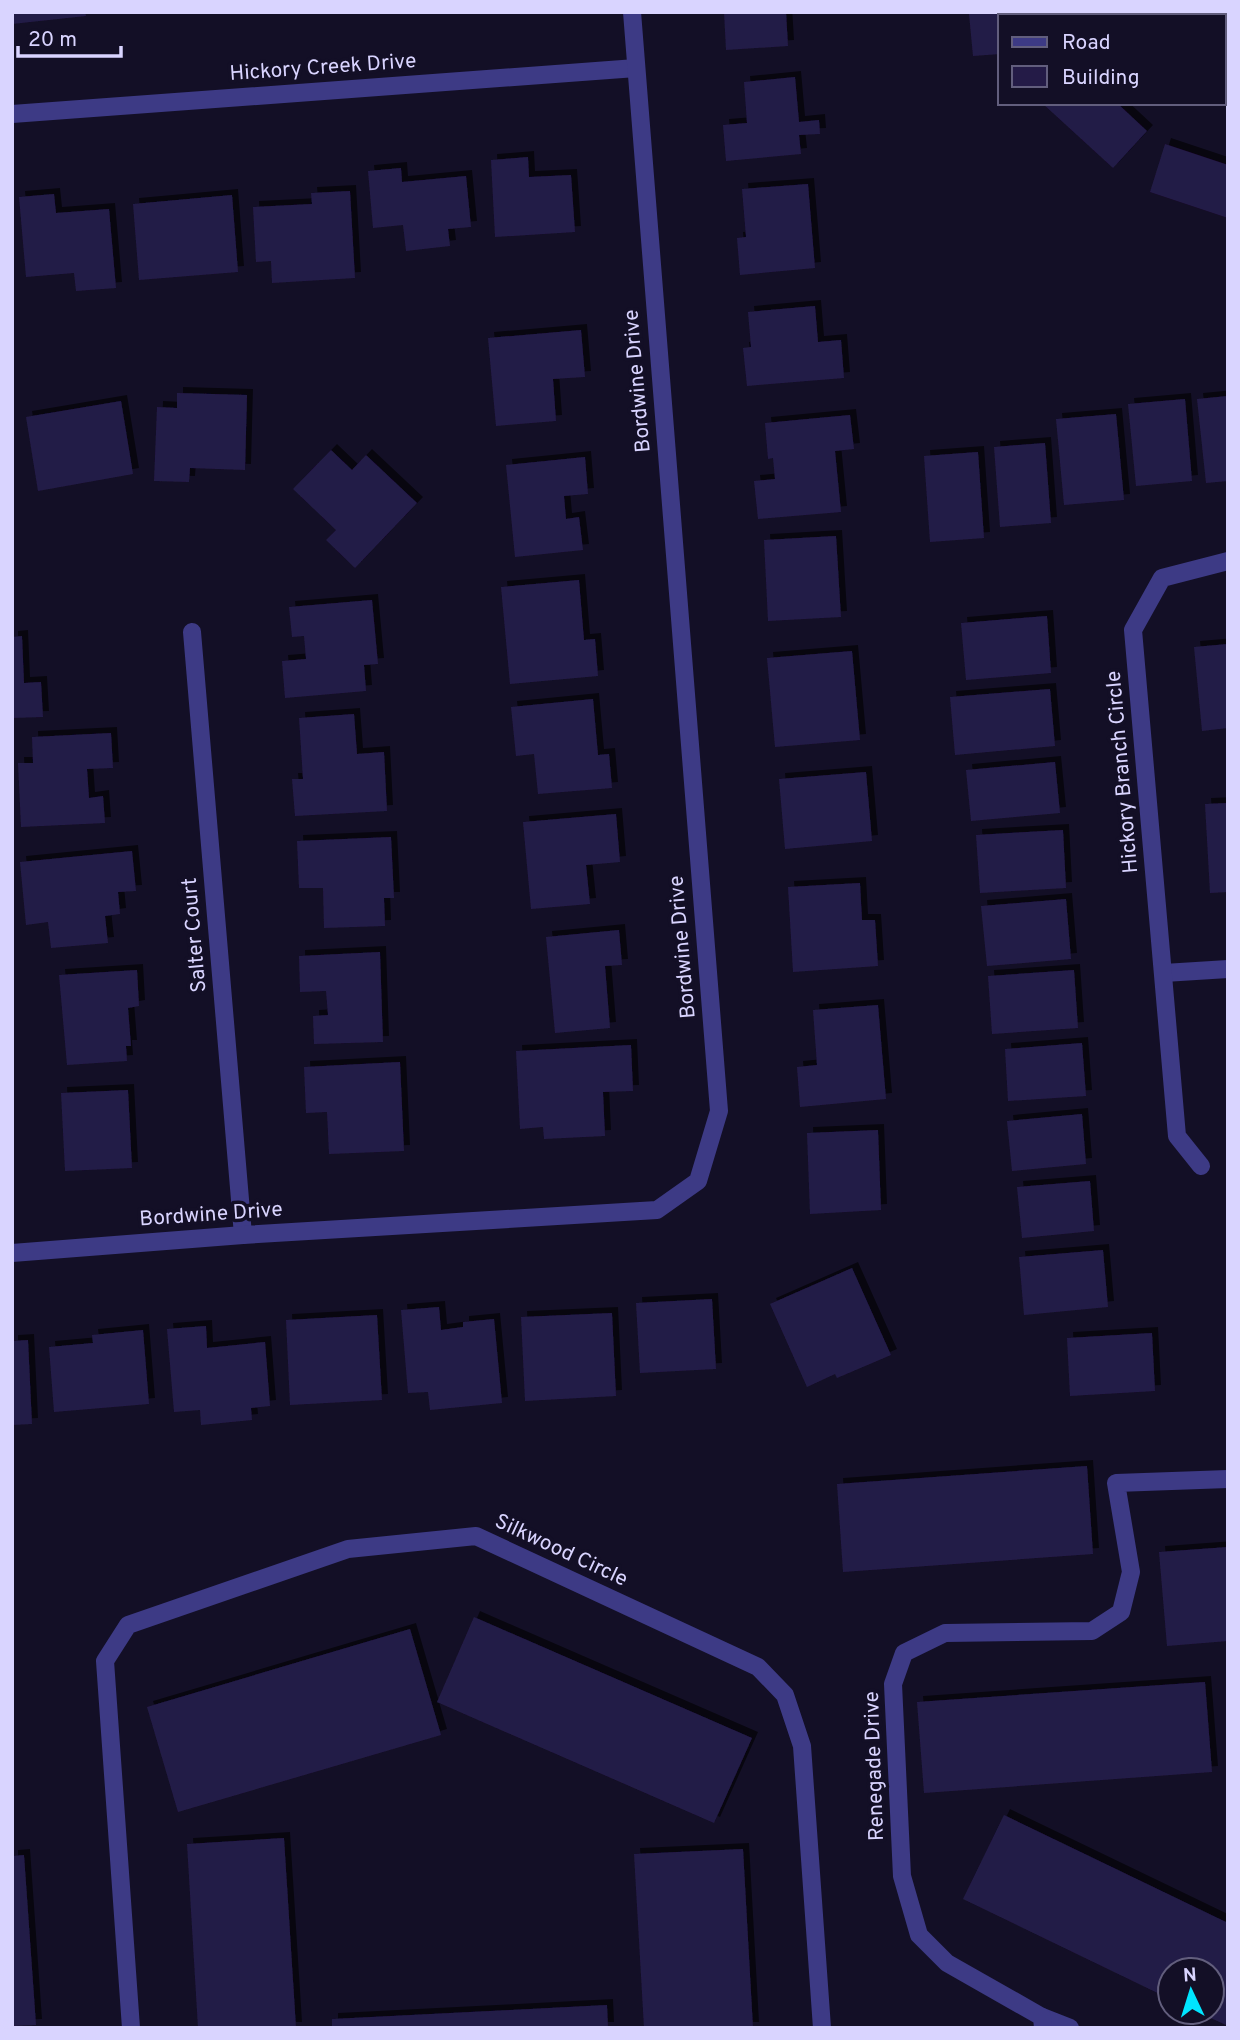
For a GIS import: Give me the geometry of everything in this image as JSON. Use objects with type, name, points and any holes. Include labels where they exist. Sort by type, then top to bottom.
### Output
[{"type":"street","name":"Bordwine Drive","points":[[12,1253],[243,1235],[657,1210],[698,1181],[719,1111],[632,12]]},
{"type":"street","name":"Hickory Creek Drive","points":[[12,114],[636,68]]},
{"type":"street","name":"Hickory Branch Circle","points":[[1200,1166],[1177,1136],[1133,630],[1162,578],[1228,561]]},
{"type":"street","name":"Salter Court","points":[[192,632],[243,1235]]},
{"type":"street","points":[[1164,973],[1228,970]]},
{"type":"street","name":"Renegade Drive","points":[[1042,2022],[947,1963],[919,1935],[902,1876],[893,1684],[904,1653],[945,1633],[1092,1631],[1121,1612],[1131,1572],[1116,1483],[1228,1479]]},
{"type":"street","name":"Silkwood Circle","points":[[131,2028],[105,1661],[128,1625],[348,1549],[476,1536],[758,1667],[785,1695],[802,1746],[822,2028]]},
{"type":"street","points":[[1042,2022],[1070,2028]]},
{"type":"building","points":[[12,12],[85,12],[86,16],[12,24]]},
{"type":"building","points":[[724,12],[786,12],[788,46],[726,50]]},
{"type":"building","points":[[1048,12],[998,14],[998,54],[973,56],[969,14]]},
{"type":"building","points":[[795,77],[799,122],[819,120],[820,134],[799,135],[801,154],[726,161],[723,125],[747,123],[744,82]]},
{"type":"building","points":[[1044,105],[1119,105],[1147,131],[1113,168]]},
{"type":"building","points":[[1165,144],[1228,165],[1228,218],[1150,192]]},
{"type":"building","points":[[528,157],[529,177],[571,175],[575,232],[495,237],[491,160]]},
{"type":"building","points":[[401,168],[402,182],[466,176],[471,227],[448,229],[450,246],[406,251],[403,225],[373,228],[368,171]]},
{"type":"building","points":[[808,184],[815,268],[740,275],[737,238],[746,237],[742,189]]},
{"type":"building","points":[[350,191],[355,278],[272,283],[271,261],[256,262],[253,207],[312,204],[311,193]]},
{"type":"building","points":[[54,194],[56,213],[109,209],[116,288],[76,291],[74,273],[26,277],[19,197]]},
{"type":"building","points":[[232,195],[238,272],[139,280],[133,204]]},
{"type":"building","points":[[815,306],[818,342],[841,340],[844,378],[747,386],[743,348],[751,347],[748,312]]},
{"type":"building","points":[[581,330],[585,377],[553,379],[556,421],[496,426],[488,338]]},
{"type":"building","points":[[177,393],[247,395],[245,470],[190,468],[189,482],[154,481],[157,407],[177,408]]},
{"type":"building","points":[[1228,396],[1228,481],[1206,483],[1197,399]]},
{"type":"building","points":[[1185,399],[1192,481],[1136,486],[1128,404]]},
{"type":"building","points":[[121,401],[133,474],[38,491],[26,417]]},
{"type":"building","points":[[1116,414],[1124,500],[1064,505],[1056,419]]},
{"type":"building","points":[[850,415],[854,449],[835,451],[841,512],[758,519],[754,481],[775,479],[773,458],[768,459],[765,423]]},
{"type":"building","points":[[1045,443],[1051,523],[1000,527],[994,447]]},
{"type":"building","points":[[331,450],[352,470],[366,455],[417,503],[355,568],[326,540],[336,530],[293,489]]},
{"type":"building","points":[[978,452],[984,538],[930,542],[924,456]]},
{"type":"building","points":[[585,457],[588,494],[564,496],[566,519],[579,517],[583,550],[515,557],[506,465]]},
{"type":"building","points":[[836,536],[841,617],[768,621],[764,540]]},
{"type":"building","points":[[579,580],[584,640],[595,639],[598,676],[510,684],[501,587]]},
{"type":"building","points":[[372,600],[378,664],[364,665],[366,691],[285,698],[282,661],[306,659],[304,636],[292,637],[289,607]]},
{"type":"building","points":[[1047,616],[1051,673],[966,680],[961,623]]},
{"type":"building","points":[[22,636],[24,683],[41,682],[43,717],[12,718],[12,637]]},
{"type":"building","points":[[1228,644],[1228,728],[1202,731],[1194,647]]},
{"type":"building","points":[[852,651],[860,740],[775,747],[767,658]]},
{"type":"building","points":[[1050,689],[1055,746],[955,755],[950,697]]},
{"type":"building","points":[[593,699],[598,755],[609,754],[612,788],[538,794],[534,754],[516,756],[511,707]]},
{"type":"building","points":[[354,714],[357,754],[384,752],[387,811],[295,816],[292,779],[303,779],[299,718]]},
{"type":"building","points":[[111,733],[113,768],[87,769],[89,798],[103,796],[105,823],[21,827],[18,763],[33,763],[32,737]]},
{"type":"building","points":[[1055,762],[1060,813],[971,821],[966,770]]},
{"type":"building","points":[[866,772],[872,841],[785,849],[779,779]]},
{"type":"building","points":[[1228,803],[1228,892],[1210,893],[1205,804]]},
{"type":"building","points":[[616,814],[620,862],[586,865],[590,904],[531,909],[523,822]]},
{"type":"building","points":[[1063,830],[1066,888],[980,893],[976,835]]},
{"type":"building","points":[[391,837],[394,898],[384,898],[385,926],[324,928],[323,888],[299,888],[297,841]]},
{"type":"building","points":[[132,851],[136,891],[118,892],[120,914],[105,916],[108,943],[51,948],[48,922],[26,925],[20,862]]},
{"type":"building","points":[[860,883],[862,920],[875,920],[878,966],[793,972],[788,887]]},
{"type":"building","points":[[1066,899],[1071,959],[987,966],[981,906]]},
{"type":"building","points":[[619,930],[622,965],[605,966],[610,1028],[555,1033],[546,937]]},
{"type":"building","points":[[380,952],[383,1042],[314,1044],[313,1016],[328,1015],[326,991],[300,992],[299,956]]},
{"type":"building","points":[[137,970],[139,1006],[128,1008],[131,1046],[126,1046],[127,1061],[67,1065],[59,975]]},
{"type":"building","points":[[1074,970],[1078,1028],[992,1034],[988,976]]},
{"type":"building","points":[[878,1005],[886,1099],[800,1107],[797,1067],[817,1065],[813,1010]]},
{"type":"building","points":[[1082,1043],[1086,1096],[1008,1101],[1005,1049]]},
{"type":"building","points":[[631,1045],[633,1091],[603,1092],[605,1136],[544,1139],[543,1127],[520,1129],[516,1051]]},
{"type":"building","points":[[400,1062],[404,1151],[329,1154],[327,1112],[306,1113],[304,1067]]},
{"type":"building","points":[[128,1090],[132,1168],[65,1171],[61,1093]]},
{"type":"building","points":[[1082,1114],[1086,1164],[1012,1171],[1007,1121]]},
{"type":"building","points":[[878,1130],[881,1210],[810,1214],[807,1133]]},
{"type":"building","points":[[1090,1181],[1094,1231],[1022,1238],[1017,1187]]},
{"type":"building","points":[[1103,1250],[1108,1307],[1024,1315],[1019,1257]]},
{"type":"building","points":[[852,1268],[891,1355],[837,1378],[835,1374],[807,1387],[770,1304]]},
{"type":"building","points":[[712,1299],[716,1369],[640,1373],[636,1303]]},
{"type":"building","points":[[439,1307],[441,1330],[463,1327],[463,1322],[494,1319],[502,1403],[430,1410],[428,1392],[408,1393],[401,1310]]},
{"type":"building","points":[[612,1313],[616,1396],[525,1401],[521,1317]]},
{"type":"building","points":[[377,1315],[382,1400],[290,1405],[286,1320]]},
{"type":"building","points":[[206,1326],[207,1348],[265,1342],[270,1406],[251,1408],[252,1420],[201,1425],[200,1410],[174,1412],[167,1329]]},
{"type":"building","points":[[143,1330],[149,1404],[54,1412],[49,1347],[93,1343],[92,1335]]},
{"type":"building","points":[[1152,1333],[1155,1391],[1070,1396],[1067,1338]]},
{"type":"building","points":[[28,1340],[32,1424],[12,1425],[12,1341]]},
{"type":"building","points":[[1087,1466],[1093,1554],[843,1572],[837,1484]]},
{"type":"building","points":[[1228,1547],[1228,1641],[1167,1646],[1159,1552]]},
{"type":"building","points":[[474,1617],[752,1738],[714,1823],[437,1702]]},
{"type":"building","points":[[410,1629],[441,1735],[178,1812],[147,1707]]},
{"type":"building","points":[[1205,1682],[1212,1772],[924,1793],[917,1702]]},
{"type":"building","points":[[1004,1815],[1228,1923],[1228,2026],[1226,1956],[1156,1956],[1156,1992],[963,1899]]},
{"type":"building","points":[[284,1838],[296,2028],[198,2028],[187,1844]]},
{"type":"building","points":[[743,1849],[753,2028],[644,2028],[634,1854]]},
{"type":"building","points":[[24,1855],[36,2025],[12,2026],[12,1856]]},
{"type":"building","points":[[607,2005],[608,2028],[332,2028],[332,2019]]}]
